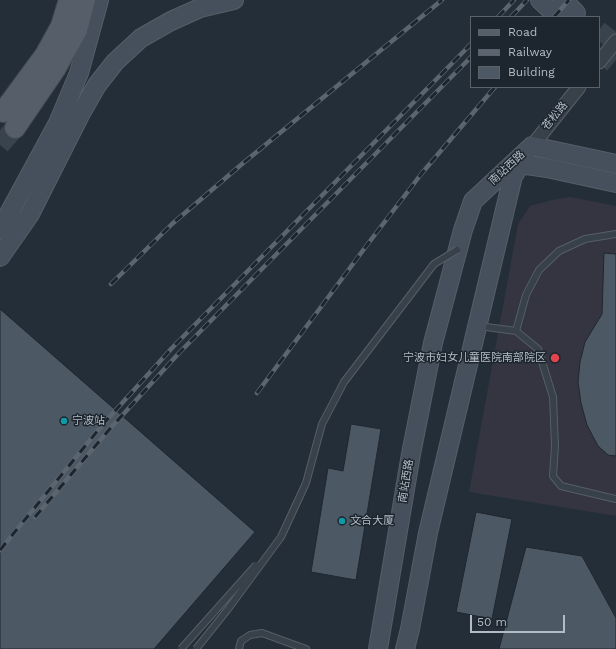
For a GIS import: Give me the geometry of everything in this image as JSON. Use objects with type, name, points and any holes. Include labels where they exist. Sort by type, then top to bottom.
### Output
[{"type":"main road","points":[[3,112],[44,55],[61,26],[69,0]]},
{"type":"main road","points":[[15,128],[60,62],[77,30],[85,0]]},
{"type":"main road","points":[[0,230],[5,218],[58,123],[78,73],[99,0]]},
{"type":"main road","points":[[0,257],[30,214],[81,113],[97,85],[115,62],[141,38],[171,21],[200,8],[234,0]]},
{"type":"main road","points":[[540,0],[557,16]]},
{"type":"main road","points":[[563,0],[576,12]]},
{"type":"main road","points":[[532,146],[616,164]]},
{"type":"main road","name":"南站西路","points":[[405,649],[428,533],[513,176],[532,146]]},
{"type":"main road","name":"南站西路","points":[[378,649],[412,446],[433,343],[457,250],[472,201],[532,146]]},
{"type":"main road","points":[[520,164],[547,168],[616,183]]},
{"type":"street","points":[[600,61],[616,41]]},
{"type":"street","name":"苍松路","points":[[532,146],[578,88]]},
{"type":"lane","points":[[516,331],[526,295],[538,270],[559,251],[585,239],[616,234]]},
{"type":"lane","points":[[196,649],[228,609],[281,537],[306,483],[322,424],[344,382],[434,264],[457,250]]},
{"type":"lane","points":[[477,326],[516,331],[538,349],[553,397],[555,446],[553,476],[561,486],[616,499]]},
{"type":"lane","points":[[181,649],[281,537]]},
{"type":"lane","points":[[239,649],[241,641],[250,635],[262,633],[306,649]]},
{"type":"shaded area","name":"宁波市妇女儿童医院南部院区","points":[[570,197],[616,206],[616,516],[469,492],[518,224],[530,206]]},
{"type":"building","points":[[604,253],[616,254],[616,456],[608,455],[598,446],[587,425],[581,403],[578,382],[580,362],[585,342],[602,314]]},
{"type":"building","name":"宁波站","points":[[0,309],[255,532],[154,649],[0,649]]},
{"type":"building","name":"文合大厦","points":[[351,424],[381,429],[356,580],[311,572],[328,468],[343,471]]},
{"type":"building","points":[[476,512],[512,519],[492,619],[456,612]]},
{"type":"building","points":[[526,547],[582,556],[616,618],[616,649],[499,649]]},
{"type":"tunnel","points":[[600,31],[616,43]]},
{"type":"tunnel","points":[[600,53],[616,66]]},
{"type":"tunnel","points":[[0,145],[15,128]]},
{"type":"railway","points":[[111,284],[172,224],[242,164],[442,0]]},
{"type":"railway","points":[[499,16],[514,0]]},
{"type":"railway","points":[[512,16],[527,0]]},
{"type":"railway","points":[[555,16],[569,0]]},
{"type":"railway","points":[[0,550],[104,423],[172,348],[470,45]]},
{"type":"railway","points":[[35,517],[108,431],[179,353],[470,58]]},
{"type":"railway","points":[[257,393],[422,173],[494,88]]},
{"type":"place","name":"宁波市妇女儿童医院南部院区","points":[[555,358]]},
{"type":"place","name":"宁波站","points":[[64,421]]},
{"type":"place","name":"文合大厦","points":[[342,521]]}]
